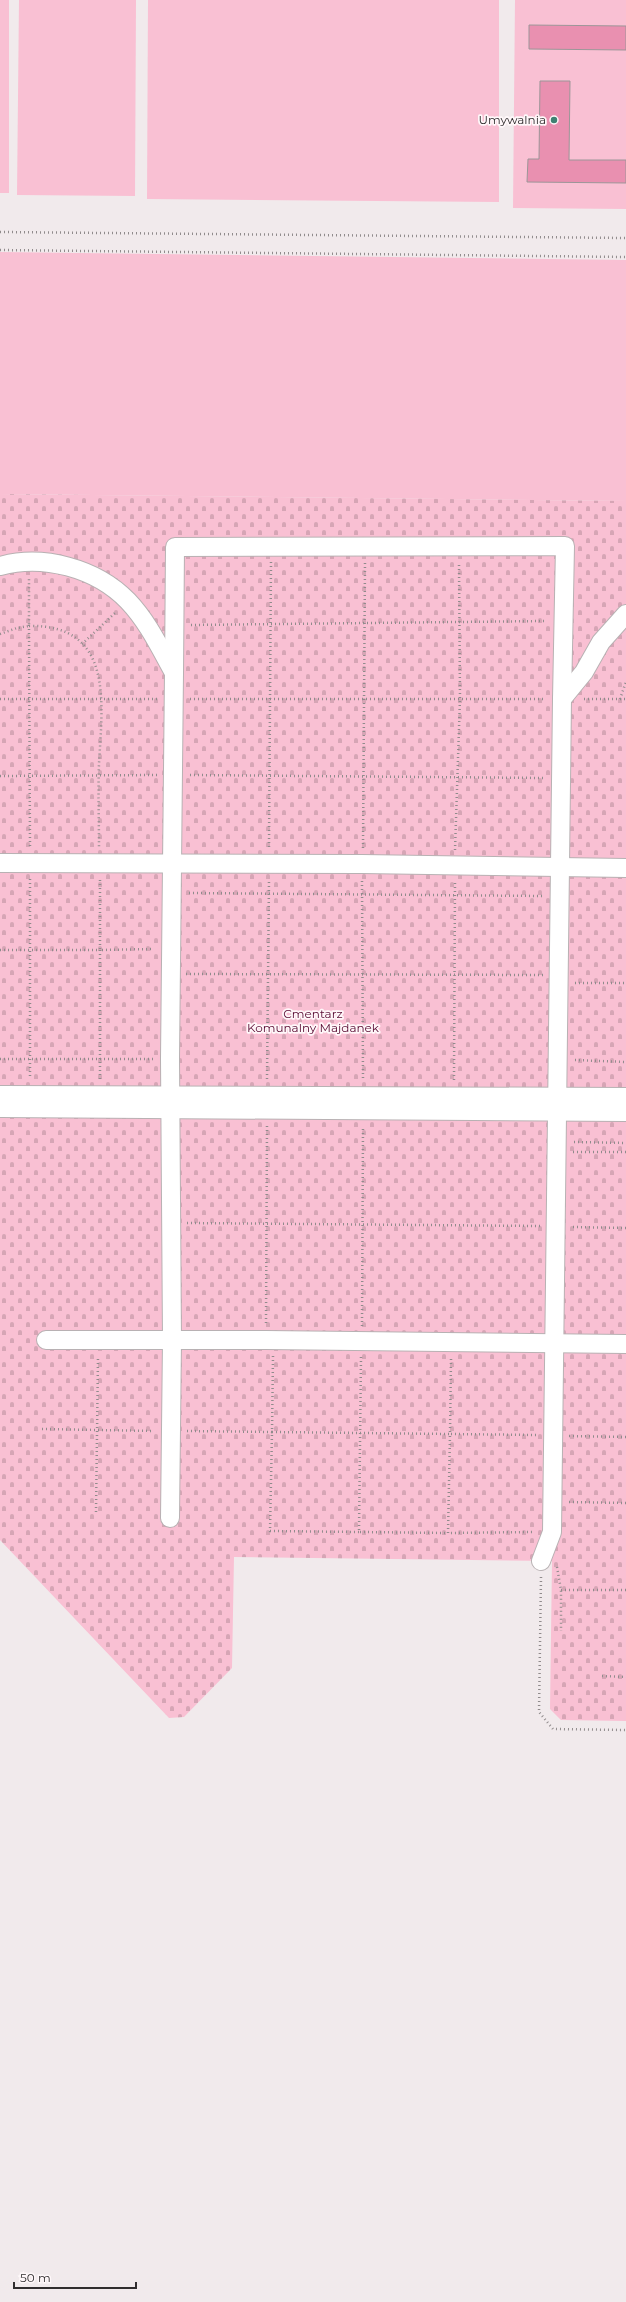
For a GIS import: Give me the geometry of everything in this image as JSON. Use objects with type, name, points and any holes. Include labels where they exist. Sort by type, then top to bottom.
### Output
[{"type":"street","points":[[170,1518],[172,1340],[170,1059],[173,863],[173,698],[176,625],[175,547],[565,546],[554,1436],[552,1532],[549,1561]]},
{"type":"street","points":[[0,566],[29,561],[53,563],[70,567],[96,579],[127,600],[153,634],[174,674]]},
{"type":"street","points":[[562,699],[584,672],[601,642],[626,614]]},
{"type":"street","points":[[0,863],[269,863],[626,868]]},
{"type":"street","points":[[0,1095],[101,1095],[170,1102]]},
{"type":"street","points":[[363,1104],[454,1097],[558,1104],[626,1112]]},
{"type":"street","points":[[0,1108],[170,1102],[558,1104],[626,1097]]},
{"type":"street","points":[[46,1340],[270,1340],[626,1344]]},
{"type":"path","points":[[0,232],[626,238]]},
{"type":"path","points":[[0,250],[626,257]]},
{"type":"path","points":[[271,546],[267,1103],[267,1223],[272,1432],[270,1531],[448,1533],[552,1532]]},
{"type":"path","points":[[358,1532],[362,1341],[362,864],[366,623],[365,546]]},
{"type":"path","points":[[454,1097],[455,865],[460,698],[459,546]]},
{"type":"path","points":[[29,561],[31,776],[30,1095]]},
{"type":"path","points":[[82,644],[127,600]]},
{"type":"path","points":[[176,625],[563,621]]},
{"type":"path","points":[[0,634],[16,628],[29,626],[56,628],[68,633],[82,644],[96,664],[100,676],[102,700],[99,775],[101,1095]]},
{"type":"path","points":[[620,699],[626,682]]},
{"type":"path","points":[[0,699],[626,699]]},
{"type":"path","points":[[0,776],[172,775],[561,778]]},
{"type":"path","points":[[172,893],[560,896]]},
{"type":"path","points":[[0,950],[171,949]]},
{"type":"path","points":[[171,974],[455,975],[626,983]]},
{"type":"path","points":[[0,1059],[170,1059]]},
{"type":"path","points":[[558,1060],[626,1062]]},
{"type":"path","points":[[557,1147],[626,1143]]},
{"type":"path","points":[[557,1147],[626,1152]]},
{"type":"path","points":[[172,1223],[556,1226],[626,1228]]},
{"type":"path","points":[[96,1512],[98,1340]]},
{"type":"path","points":[[448,1533],[452,1342]]},
{"type":"path","points":[[272,1432],[626,1437]]},
{"type":"path","points":[[552,1502],[626,1503]]},
{"type":"path","points":[[549,1561],[561,1590],[561,1630]]},
{"type":"path","points":[[549,1561],[539,1712],[553,1729],[626,1730]]},
{"type":"path","points":[[561,1590],[626,1590]]},
{"type":"path","points":[[602,1676],[626,1677]]},
{"type":"green space","points":[[0,0],[9,0],[9,193],[0,193]]},
{"type":"green space","points":[[19,0],[136,0],[135,196],[17,195]]},
{"type":"green space","points":[[148,0],[499,0],[499,202],[147,199]]},
{"type":"green space","points":[[515,0],[626,0],[626,209],[513,208]]},
{"type":"green space","points":[[0,252],[626,260],[626,501],[0,494]]},
{"type":"green space","name":"Cmentarz Komunalny Majdanek","points":[[0,494],[626,501],[626,1721],[561,1720],[550,1709],[552,1561],[234,1557],[232,1668],[184,1717],[169,1718],[0,1540]]},
{"type":"building","points":[[529,25],[626,26],[626,50],[529,49]]},
{"type":"building","name":"Umywalnia","points":[[540,81],[570,81],[569,160],[626,160],[626,183],[527,182],[528,159],[539,159]]},
{"type":"place","name":"Umywalnia","points":[[554,120]]}]
